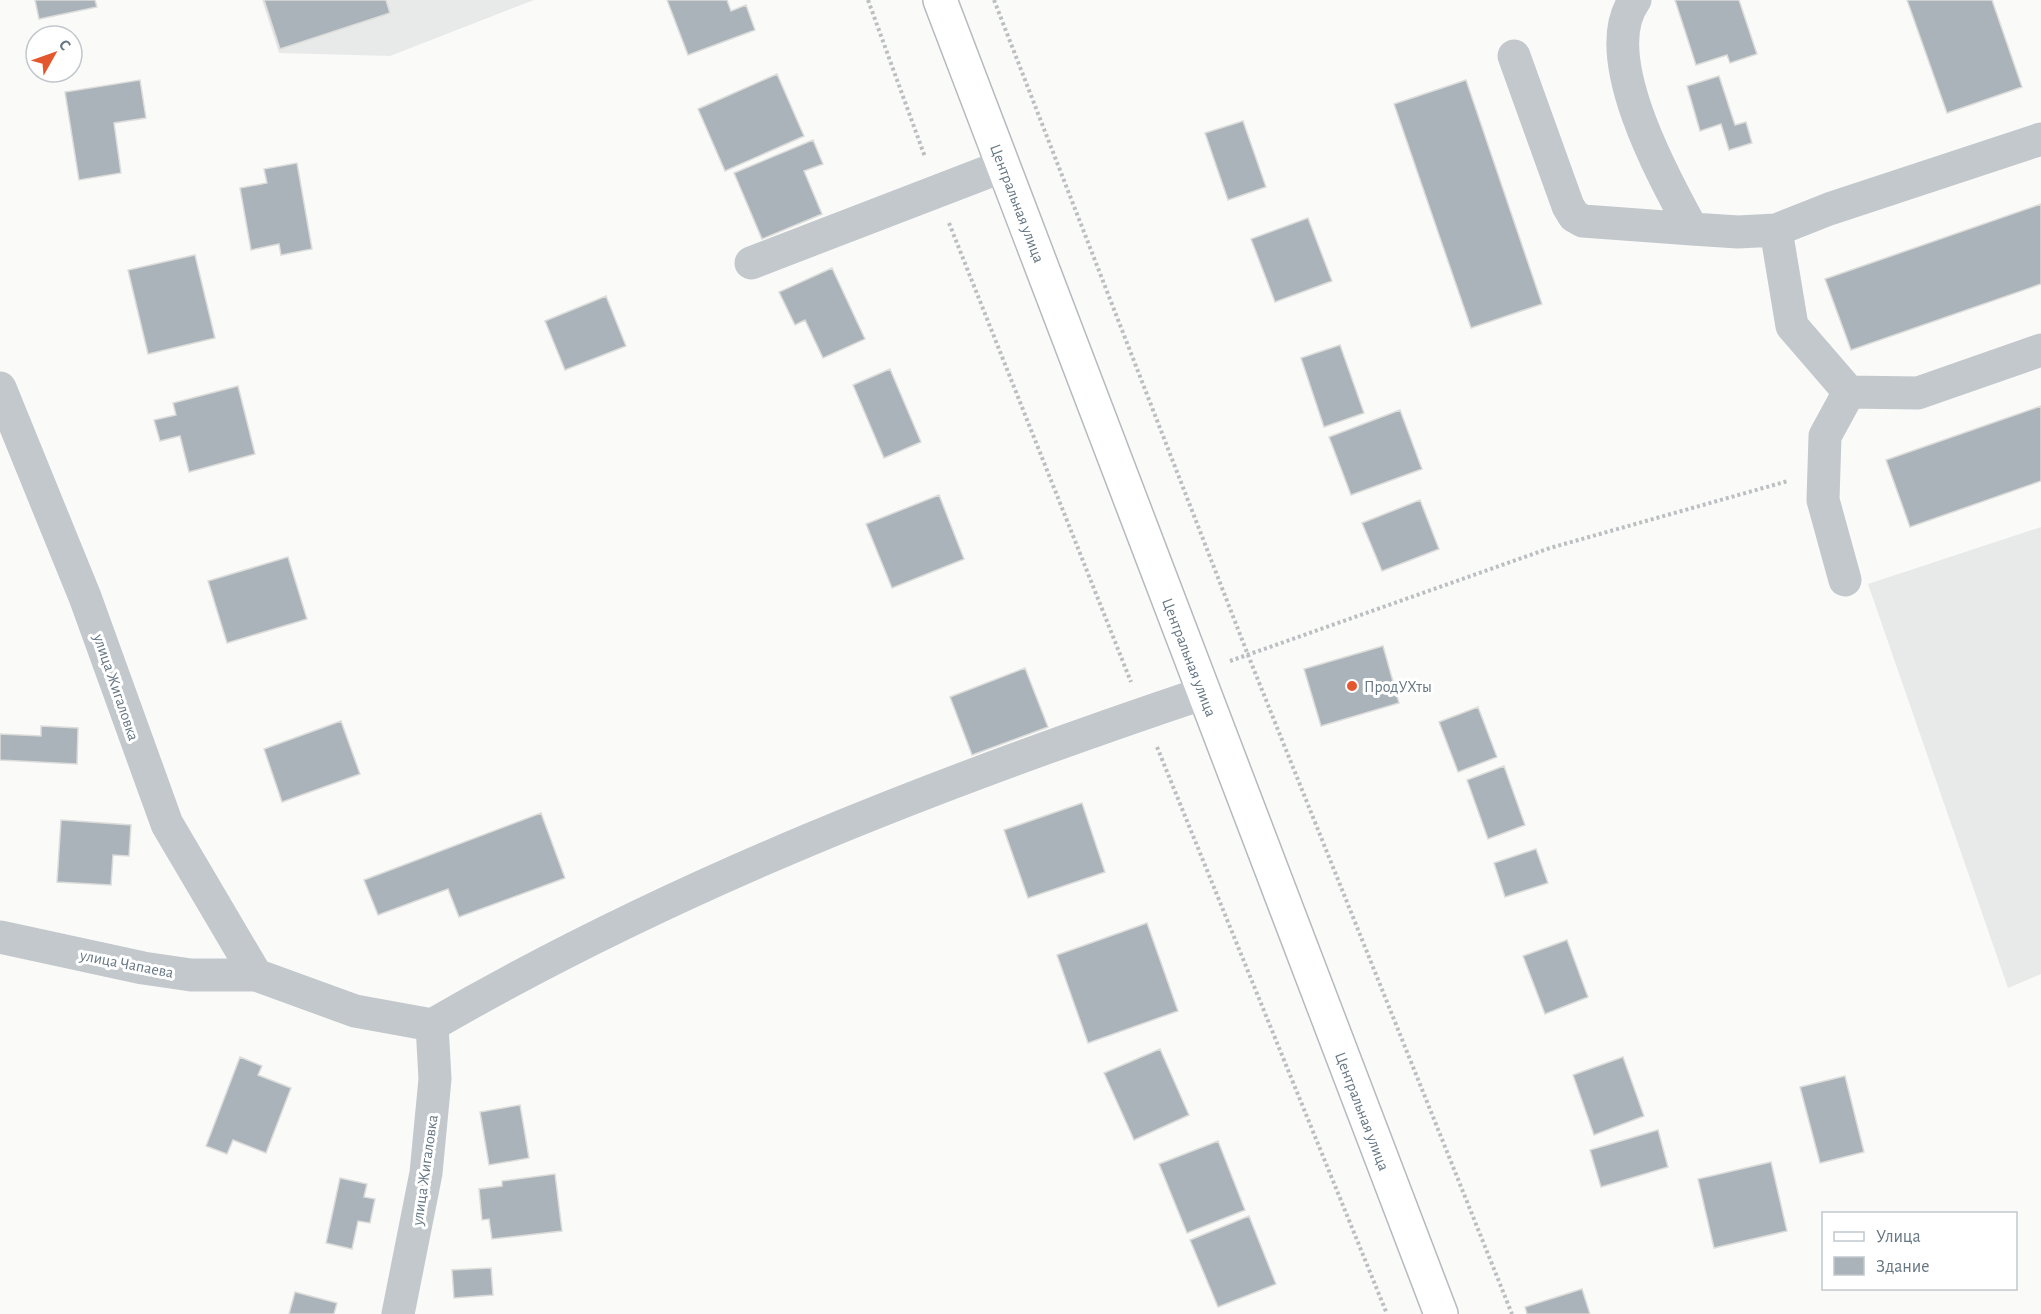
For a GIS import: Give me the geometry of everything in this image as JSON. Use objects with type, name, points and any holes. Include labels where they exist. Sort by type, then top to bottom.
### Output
[{"type":"main road","name":"Центральная улица","points":[[940,0],[1442,1314]]},
{"type":"street","points":[[1635,0],[1626,17],[1623,59],[1635,104],[1651,147],[1692,229]]},
{"type":"street","points":[[1514,56],[1568,206],[1574,216],[1583,221],[1738,232],[1776,230],[1828,209],[2041,139]]},
{"type":"street","points":[[750,262],[1003,166]]},
{"type":"street","points":[[1776,230],[1792,326],[1849,392],[1917,393],[2041,350]]},
{"type":"street","name":"улица Жигаловка","points":[[0,388],[86,597],[167,824],[256,975]]},
{"type":"street","points":[[1845,580],[1824,504],[1825,436],[1849,392]]},
{"type":"street","points":[[432,1025],[482,996],[759,860],[1143,713],[1200,683]]},
{"type":"street","name":"улица Чапаева","points":[[0,937],[143,968],[191,975],[256,975],[355,1011],[432,1025]]},
{"type":"street","name":"улица Жигаловка","points":[[398,1314],[426,1173],[435,1079],[432,1025]]},
{"type":"path","points":[[867,0],[929,168]]},
{"type":"path","points":[[994,0],[1248,655],[1512,1314]]},
{"type":"path","points":[[945,213],[1143,713],[1387,1314]]},
{"type":"path","points":[[1200,683],[1248,655],[1550,548],[1795,479],[1801,497],[1812,498],[1824,504]]},
{"type":"shaded area","points":[[262,0],[534,0],[390,56],[279,53]]},
{"type":"shaded area","points":[[2041,527],[2041,974],[2008,988],[1868,584]]},
{"type":"building","points":[[35,0],[95,0],[97,7],[39,19]]},
{"type":"building","points":[[264,0],[386,0],[390,13],[280,49]]},
{"type":"building","points":[[667,0],[727,0],[731,11],[746,5],[755,30],[688,55]]},
{"type":"building","points":[[1675,0],[1739,0],[1757,54],[1730,63],[1727,55],[1696,65]]},
{"type":"building","points":[[1907,0],[1992,0],[2022,87],[1947,113]]},
{"type":"building","points":[[777,74],[804,136],[725,171],[698,109]]},
{"type":"building","points":[[1719,76],[1735,125],[1746,122],[1752,143],[1729,150],[1721,124],[1700,131],[1687,86]]},
{"type":"building","points":[[140,80],[146,118],[114,123],[121,173],[79,180],[65,92]]},
{"type":"building","points":[[1466,80],[1542,304],[1471,328],[1394,104]]},
{"type":"building","points":[[1243,121],[1266,187],[1228,200],[1205,133]]},
{"type":"building","points":[[813,140],[823,164],[804,171],[822,214],[762,239],[734,173]]},
{"type":"building","points":[[297,163],[312,249],[281,255],[279,244],[251,250],[240,188],[267,183],[264,169]]},
{"type":"building","points":[[2041,204],[2041,284],[1851,350],[1825,279]]},
{"type":"building","points":[[1308,218],[1332,281],[1275,302],[1251,239]]},
{"type":"building","points":[[195,255],[215,338],[148,354],[128,270]]},
{"type":"building","points":[[832,268],[865,339],[823,358],[805,320],[795,325],[779,292]]},
{"type":"building","points":[[606,296],[626,346],[565,370],[545,321]]},
{"type":"building","points":[[1340,345],[1364,413],[1324,427],[1301,358]]},
{"type":"building","points":[[890,369],[921,442],[884,458],[853,385]]},
{"type":"building","points":[[238,386],[255,454],[189,472],[180,436],[160,441],[154,420],[176,415],[173,403]]},
{"type":"building","points":[[2041,406],[2041,481],[1910,527],[1886,460]]},
{"type":"building","points":[[1400,410],[1422,469],[1351,495],[1329,437]]},
{"type":"building","points":[[939,495],[964,559],[892,588],[866,524]]},
{"type":"building","points":[[1420,500],[1439,549],[1382,571],[1362,523]]},
{"type":"building","points":[[288,557],[307,619],[227,643],[208,581]]},
{"type":"building","name":"ПродУХты","points":[[1383,646],[1399,703],[1321,726],[1304,669]]},
{"type":"building","points":[[1025,668],[1048,727],[972,755],[950,697]]},
{"type":"building","points":[[1478,707],[1497,757],[1458,772],[1439,722]]},
{"type":"building","points":[[341,721],[360,774],[282,802],[264,749]]},
{"type":"building","points":[[41,726],[78,728],[77,764],[0,760],[0,734],[41,736]]},
{"type":"building","points":[[1504,766],[1525,825],[1488,839],[1467,780]]},
{"type":"building","points":[[1082,803],[1105,872],[1028,898],[1004,830]]},
{"type":"building","points":[[541,813],[565,878],[459,917],[448,889],[378,915],[364,880]]},
{"type":"building","points":[[61,820],[131,825],[129,856],[113,855],[111,885],[57,882]]},
{"type":"building","points":[[1536,849],[1548,883],[1505,897],[1494,863]]},
{"type":"building","points":[[1147,923],[1178,1011],[1088,1043],[1057,955]]},
{"type":"building","points":[[1567,940],[1588,997],[1545,1014],[1523,956]]},
{"type":"building","points":[[1160,1049],[1189,1115],[1134,1140],[1104,1073]]},
{"type":"building","points":[[240,1057],[262,1066],[258,1075],[291,1088],[266,1153],[233,1140],[227,1154],[206,1146]]},
{"type":"building","points":[[1623,1057],[1644,1116],[1594,1135],[1573,1075]]},
{"type":"building","points":[[1845,1076],[1864,1152],[1820,1163],[1800,1087]]},
{"type":"building","points":[[520,1105],[529,1158],[489,1165],[480,1112]]},
{"type":"building","points":[[1658,1130],[1668,1167],[1601,1187],[1590,1150]]},
{"type":"building","points":[[1218,1141],[1245,1210],[1187,1233],[1159,1164]]},
{"type":"building","points":[[1771,1162],[1787,1231],[1714,1248],[1698,1179]]},
{"type":"building","points":[[555,1174],[562,1231],[492,1239],[489,1219],[482,1220],[479,1189],[502,1186],[502,1181]]},
{"type":"building","points":[[340,1178],[367,1184],[364,1197],[375,1199],[370,1223],[358,1221],[352,1249],[326,1243]]},
{"type":"building","points":[[1249,1216],[1276,1284],[1218,1307],[1190,1240]]},
{"type":"building","points":[[491,1268],[493,1295],[454,1298],[452,1270]]},
{"type":"building","points":[[1582,1289],[1590,1314],[1527,1314],[1525,1307]]},
{"type":"building","points":[[295,1292],[337,1303],[334,1314],[289,1314]]},
{"type":"place","name":"ПродУХты","points":[[1352,686]]}]
